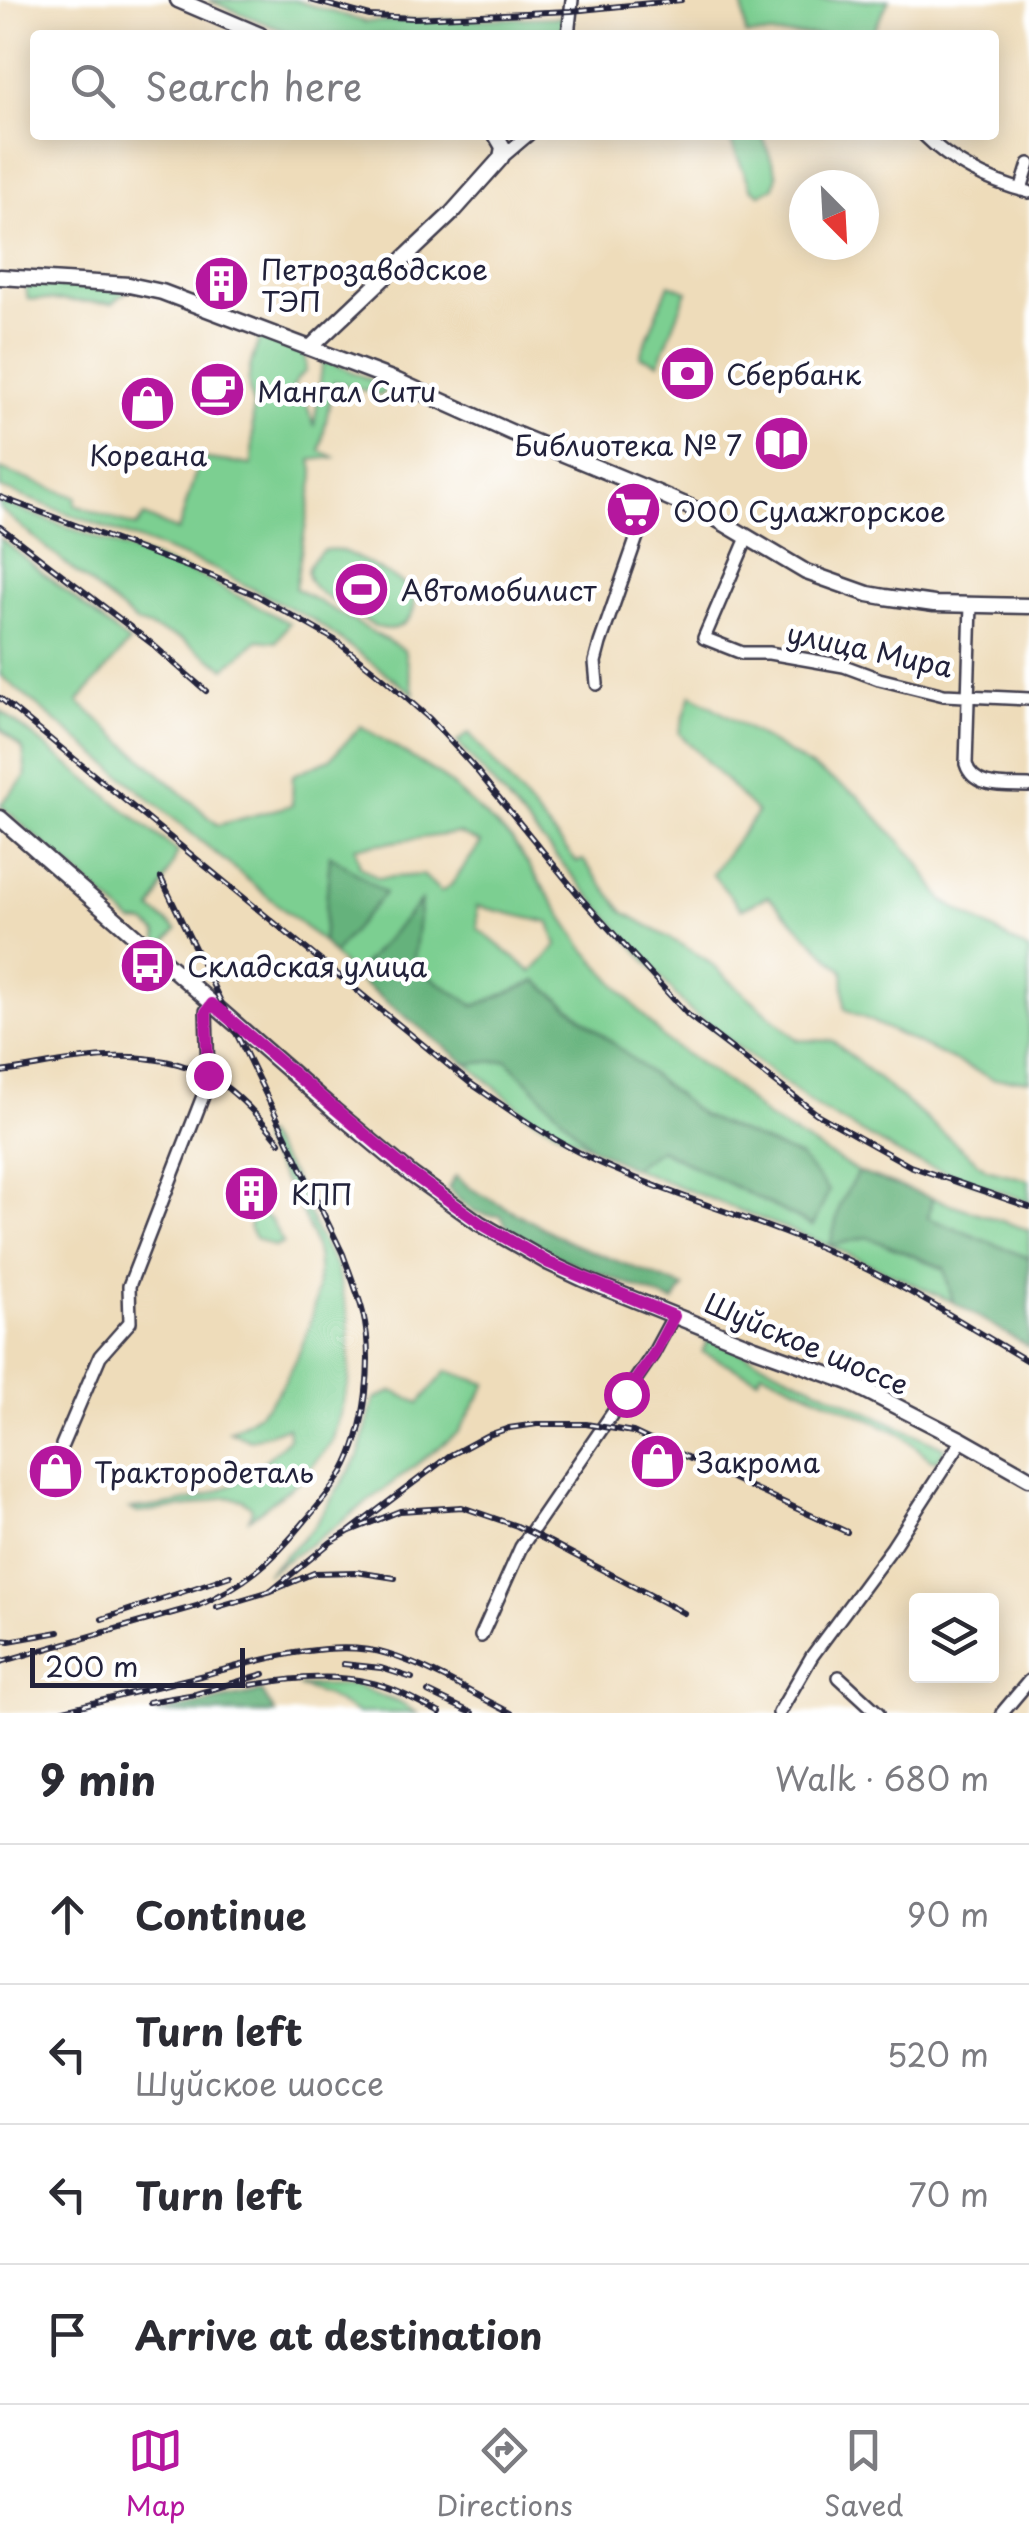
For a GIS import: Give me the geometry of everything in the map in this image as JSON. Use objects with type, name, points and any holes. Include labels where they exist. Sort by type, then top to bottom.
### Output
[{"type":"main road","points":[[178,0],[248,30]]},
{"type":"main road","points":[[312,347],[450,214],[502,158],[499,140]]},
{"type":"main road","points":[[0,277],[129,285],[162,292],[312,347],[653,491],[715,518],[806,572],[868,594],[934,604],[1029,606]]},
{"type":"main road","name":"Шуйское шоссе","points":[[0,818],[412,1174],[480,1223],[549,1263],[674,1316],[849,1382],[1029,1478]]},
{"type":"street","points":[[569,30],[572,0]]},
{"type":"street","points":[[502,158],[522,140]]},
{"type":"street","points":[[929,140],[993,182],[1025,191],[1029,164]]},
{"type":"street","points":[[597,684],[594,662],[653,491]]},
{"type":"street","name":"улица Мира","points":[[747,538],[704,638],[742,653],[768,652],[844,666],[879,680],[944,695],[1029,699]]},
{"type":"street","points":[[971,605],[968,773],[979,781],[1029,786]]},
{"type":"street","points":[[62,1445],[100,1356],[130,1322],[129,1286],[205,1091],[206,1012],[212,1004]]},
{"type":"street","points":[[481,1636],[521,1547],[654,1354],[674,1316]]},
{"type":"street","points":[[780,1713],[812,1656],[892,1548],[962,1440]]},
{"type":"street","points":[[838,1677],[878,1713]]},
{"type":"street","points":[[1002,1713],[1029,1681]]},
{"type":"green space","points":[[208,0],[294,0],[365,22],[564,17],[562,30],[282,30]]},
{"type":"green space","points":[[742,0],[889,0],[874,30],[745,30]]},
{"type":"green space","points":[[730,140],[764,140],[777,175],[774,187],[760,194],[751,188]]},
{"type":"green space","points":[[24,282],[129,289],[113,303],[28,299]]},
{"type":"green space","points":[[669,284],[687,291],[659,363],[640,356]]},
{"type":"green space","points":[[260,337],[302,352],[305,372],[292,389],[305,399],[314,426],[323,359],[387,387],[381,396],[334,381],[320,451],[334,457],[311,460],[314,476],[295,588],[404,650],[414,694],[315,621],[210,567],[0,488],[0,469],[76,497],[75,505],[136,527],[144,516],[178,531],[200,458],[252,465],[253,404],[249,379]]},
{"type":"green space","points":[[0,502],[198,575],[289,623],[276,642],[258,640],[225,668],[181,639],[137,623],[0,509]]},
{"type":"green space","points":[[0,538],[129,643],[78,702],[218,825],[292,805],[293,775],[330,759],[361,726],[441,776],[512,840],[583,947],[665,1040],[735,1088],[766,1117],[858,1172],[840,1204],[867,1237],[944,1269],[953,1302],[830,1246],[632,1168],[659,1149],[812,1226],[800,1157],[702,1116],[537,981],[475,1006],[413,966],[420,902],[353,976],[333,954],[384,893],[330,856],[323,942],[0,675]],"holes":[[[458,833],[481,843],[451,885],[441,892],[423,875],[378,878],[360,867],[355,847]],[[477,906],[550,923],[557,946],[532,972],[478,929]]]},
{"type":"green space","name":"Автомобилист","points":[[324,550],[344,552],[407,587],[414,600],[412,614],[402,625],[387,629],[366,621],[318,591],[308,576],[308,568]]},
{"type":"green space","points":[[691,694],[857,795],[916,859],[943,901],[1029,951],[1029,1080],[993,1079],[845,1009],[843,971],[768,896],[741,909],[712,874],[757,813],[679,733]]},
{"type":"green space","points":[[0,710],[178,852],[152,910],[177,930],[160,948],[157,933],[146,923],[132,922],[0,805],[26,776],[23,749],[0,728]]},
{"type":"green space","points":[[469,733],[577,862],[583,860],[624,912],[704,958],[798,1040],[833,1041],[986,1169],[1029,1180],[1029,1202],[909,1159],[818,1108],[689,1010],[457,742]]},
{"type":"green space","points":[[330,855],[385,893],[333,954],[323,942]]},
{"type":"green space","points":[[421,901],[413,966],[475,1006],[537,981],[702,1116],[800,1157],[829,1191],[813,1226],[660,1149],[632,1168],[592,1148],[507,1060],[467,1064],[353,976]]},
{"type":"green space","points":[[507,1060],[592,1148],[531,1117],[467,1064]]},
{"type":"green space","points":[[264,1135],[293,1177],[336,1267],[349,1319],[349,1381],[332,1442],[298,1482],[249,1519],[252,1508],[243,1500],[225,1497],[138,1513],[130,1509],[190,1500],[233,1484],[289,1438],[288,1427],[250,1440],[229,1431],[257,1414],[286,1379],[306,1336],[317,1290],[312,1236],[260,1141]]},
{"type":"green space","points":[[858,1172],[932,1198],[928,1218],[1029,1258],[1029,1347],[953,1302],[944,1268],[867,1237],[830,1246],[840,1204]]},
{"type":"green space","points":[[456,1176],[470,1188],[573,1244],[684,1287],[674,1302],[562,1259],[510,1232],[501,1216],[465,1206],[448,1188]]},
{"type":"green space","points":[[932,1198],[1029,1230],[1029,1258],[928,1218]]},
{"type":"green space","points":[[255,1212],[270,1219],[283,1243],[275,1247],[255,1238],[249,1227]]},
{"type":"green space","points":[[689,1330],[945,1448],[938,1461],[930,1459],[900,1433],[762,1371],[758,1379],[702,1352],[708,1341]]},
{"type":"green space","points":[[447,1371],[487,1384],[459,1432],[266,1574],[313,1528],[359,1456],[374,1399],[393,1391],[419,1403]]},
{"type":"green space","points":[[353,1685],[417,1713],[357,1713],[298,1686]]},
{"type":"green space","points":[[262,1692],[275,1713],[155,1713]]},
{"type":"railway","points":[[311,0],[370,16],[414,18],[571,11],[681,0]]},
{"type":"railway","points":[[0,497],[256,595],[335,640],[430,719],[581,898],[688,1015],[817,1114],[910,1166],[1029,1207]]},
{"type":"railway","points":[[0,527],[151,643],[206,691]]},
{"type":"railway","points":[[0,698],[470,1083],[533,1126],[628,1175],[854,1263],[1029,1362]]},
{"type":"railway","points":[[0,1662],[197,1606],[244,1581],[281,1549],[334,1485],[351,1455],[362,1416],[368,1373],[366,1331],[343,1254],[161,878]]},
{"type":"railway","points":[[0,1072],[99,1058],[146,1058],[177,1064],[206,1074],[226,1087],[280,1142]]},
{"type":"railway","points":[[350,1531],[449,1456],[486,1436],[537,1424],[586,1424],[633,1432],[847,1532]]},
{"type":"railway","points":[[271,1591],[350,1531],[400,1511],[462,1507],[517,1526],[684,1613]]},
{"type":"railway","points":[[217,1607],[314,1573],[356,1572],[395,1578]]},
{"type":"railway","points":[[102,1619],[230,1576]]},
{"type":"railway","points":[[0,1640],[59,1632]]},
{"type":"railway","points":[[52,1713],[269,1658],[342,1648],[365,1649],[403,1659],[511,1713]]},
{"type":"railway","points":[[343,1664],[381,1668],[412,1678]]},
{"type":"railway","points":[[148,1702],[196,1694],[264,1674]]},
{"type":"railway","points":[[251,1685],[309,1678],[354,1679],[387,1687],[440,1713]]},
{"type":"railway","points":[[428,1692],[472,1713]]},
{"type":"place","name":"Петрозаводское ТЭП","points":[[222,284]]},
{"type":"place","name":"Сбербанк","points":[[687,373]]},
{"type":"place","name":"Мангал Сити","points":[[218,390]]},
{"type":"place","name":"Кореана","points":[[148,403]]},
{"type":"place","name":"Библиотека № 7","points":[[781,444]]},
{"type":"place","name":"ООО Сулажгорское","points":[[634,510]]},
{"type":"place","name":"Автомобилист","points":[[362,589]]},
{"type":"place","name":"Складская улица","points":[[148,965]]},
{"type":"place","name":"КПП","points":[[252,1193]]},
{"type":"place","name":"Закрома","points":[[658,1461]]},
{"type":"place","name":"Трактородеталь","points":[[55,1471]]},
{"type":"route","points":[[208,1075],[206,1012],[212,1004],[412,1174],[480,1223],[549,1263],[674,1316],[626,1394]]}]
